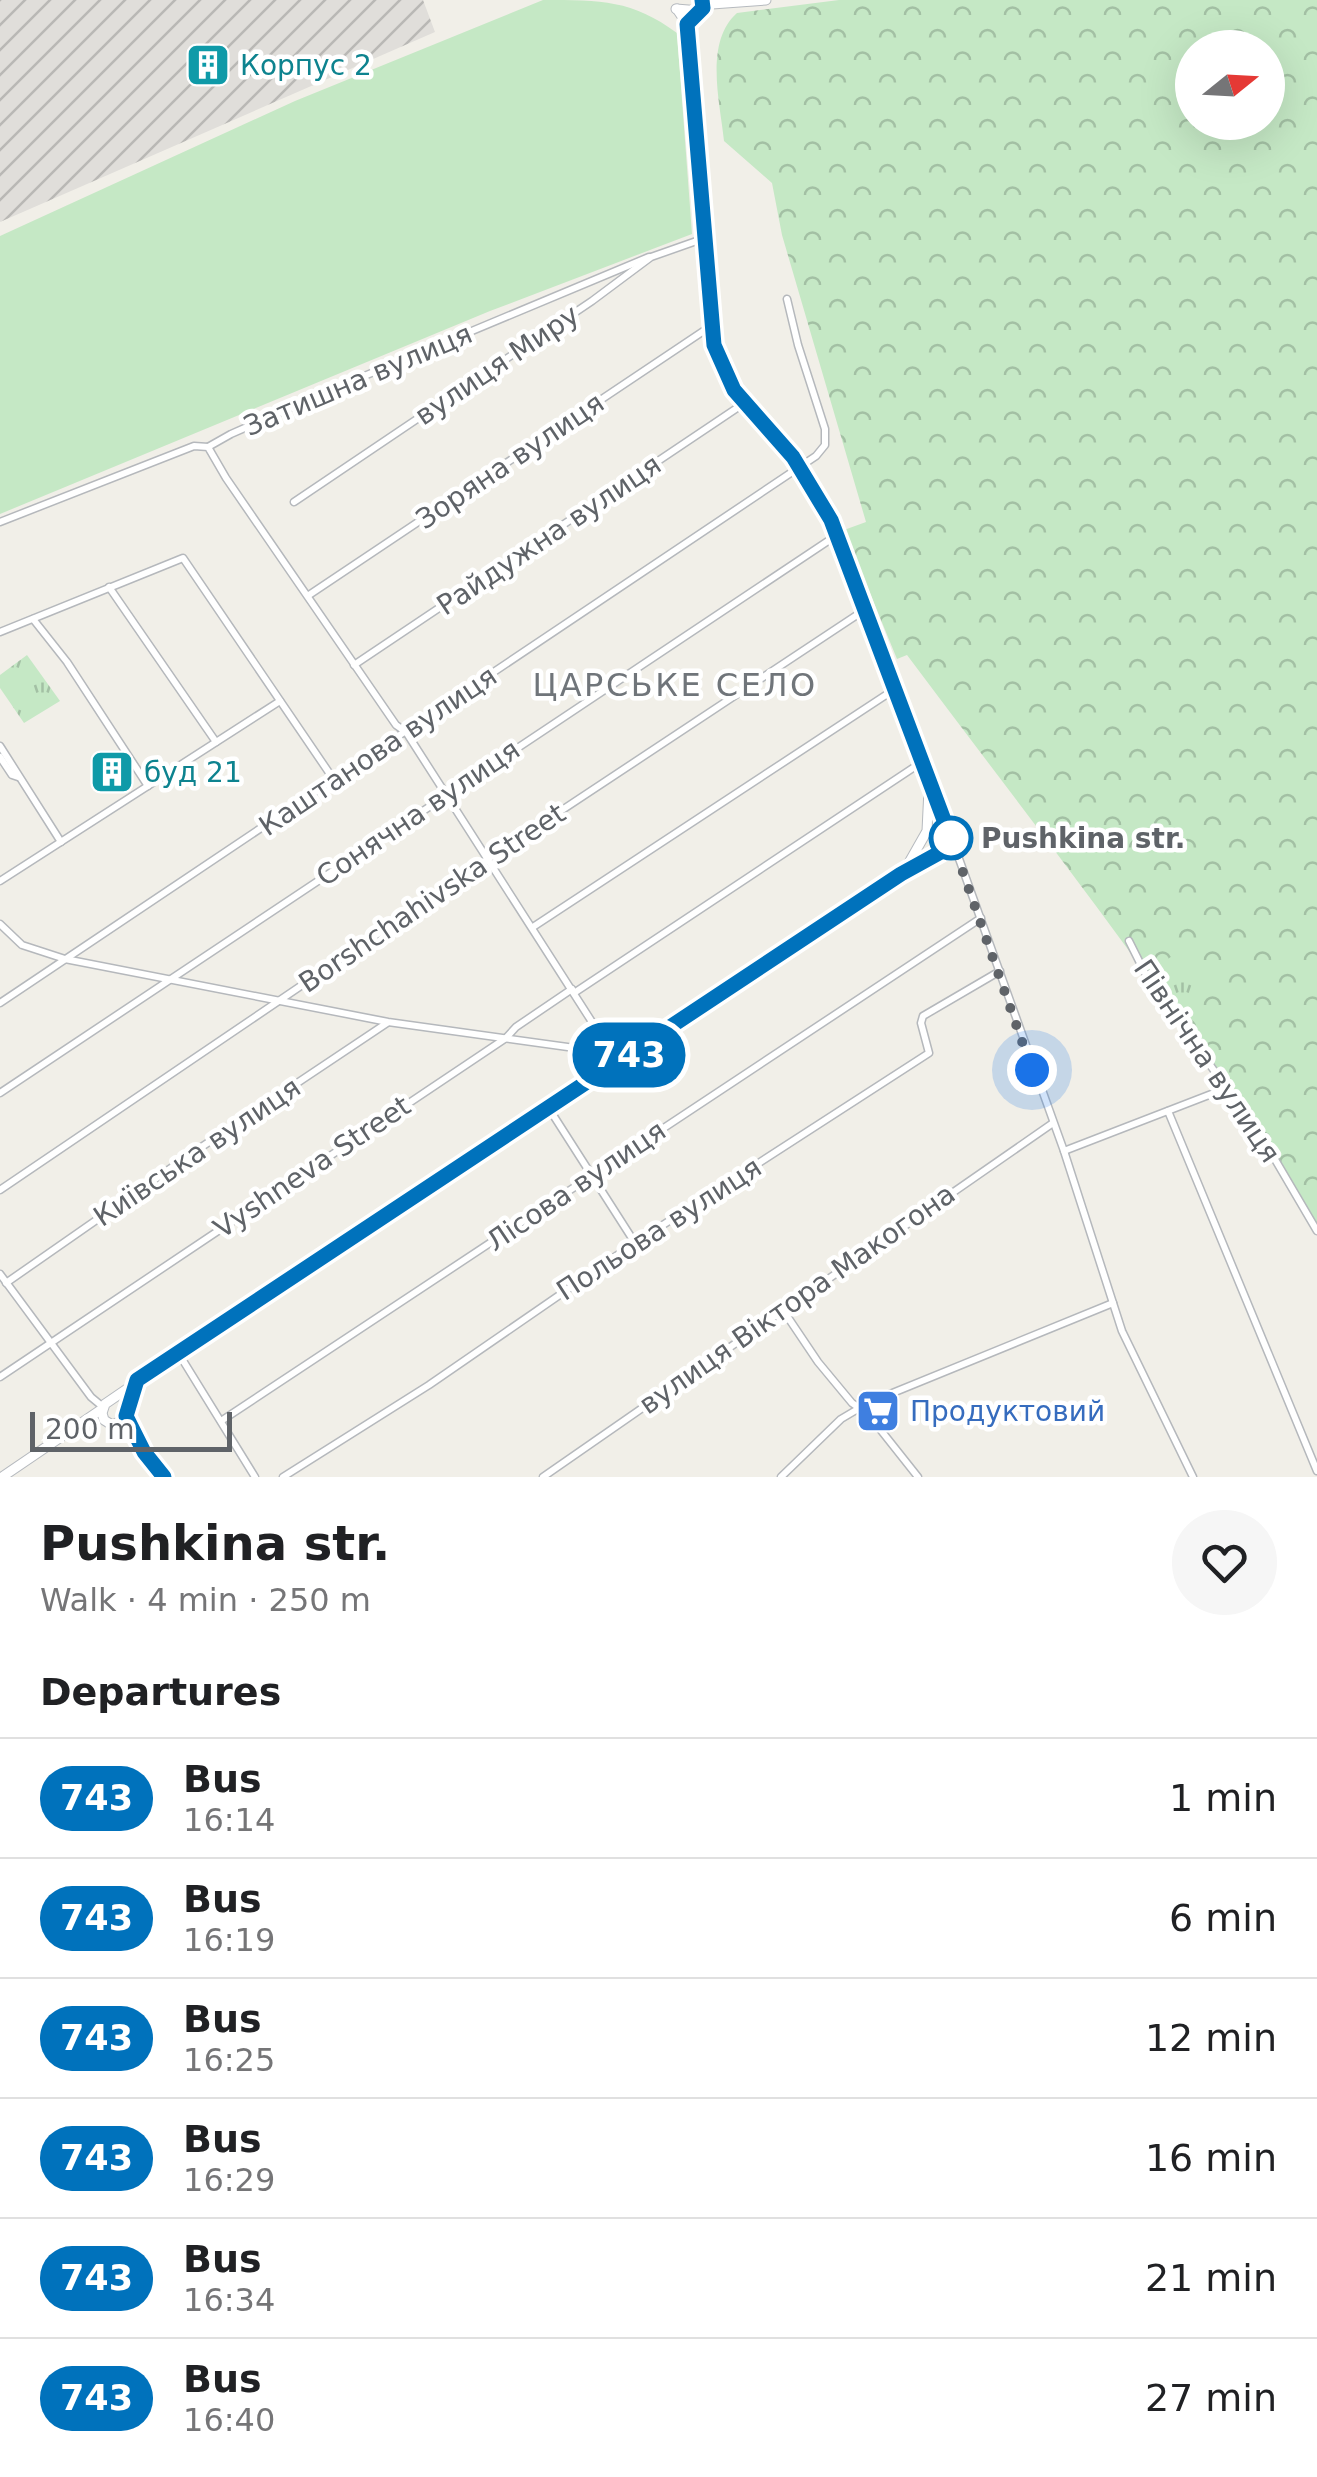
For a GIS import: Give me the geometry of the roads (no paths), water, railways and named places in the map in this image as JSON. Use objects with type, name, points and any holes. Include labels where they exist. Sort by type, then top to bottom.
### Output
[{"type":"main road","points":[[2,1477],[137,1380],[548,1107],[615,1058],[901,874],[950,847],[950,834],[822,501],[801,468],[743,404],[720,362],[711,326],[687,24],[675,6],[664,0]]},
{"type":"main road","points":[[675,6],[766,0]]},
{"type":"main road","points":[[687,24],[703,5]]},
{"type":"main road","points":[[930,782],[926,848],[939,854]]},
{"type":"main road","points":[[901,874],[926,833],[938,826],[950,834]]},
{"type":"main road","points":[[76,1426],[122,1422],[137,1380]]},
{"type":"main road","points":[[104,1406],[119,1402],[144,1452]]},
{"type":"main road","points":[[104,1406],[104,1420],[144,1452],[164,1477]]},
{"type":"street","name":"вулиця Миру","points":[[294,502],[592,301],[650,257],[704,238]]},
{"type":"street","name":"Затишна вулиця","points":[[0,522],[194,446],[208,447],[230,434],[650,257]]},
{"type":"street","name":"Каштанова вулиця","points":[[0,1003],[816,456],[826,438],[787,299]]},
{"type":"street","name":"Зоряна вулиця","points":[[308,596],[711,326]]},
{"type":"street","name":"Райдужна вулиця","points":[[354,665],[743,404]]},
{"type":"street","points":[[208,447],[396,726],[406,732],[615,1058]]},
{"type":"street","name":"Сонячна вулиця","points":[[0,1093],[837,535]]},
{"type":"street","points":[[0,632],[183,558],[334,780]]},
{"type":"street","points":[[109,587],[216,742]]},
{"type":"street","name":"Borshchahivska Street","points":[[0,1190],[866,608]]},
{"type":"street","points":[[32,618],[67,662],[148,786]]},
{"type":"street","points":[[533,927],[895,689]]},
{"type":"street","points":[[0,882],[280,701]]},
{"type":"street","points":[[0,746],[60,842]]},
{"type":"street","points":[[0,757],[12,775],[19,777]]},
{"type":"street","name":"Vyshneva Street","points":[[0,1377],[506,1038],[516,1027],[922,762]]},
{"type":"street","points":[[950,834],[1064,1151],[1113,1304],[1132,1353],[1193,1477]]},
{"type":"street","points":[[939,854],[955,860],[963,870]]},
{"type":"street","name":"Лісова вулиця","points":[[222,1421],[981,918]]},
{"type":"street","points":[[0,924],[22,945],[65,959],[388,1022],[615,1058]]},
{"type":"street","name":"Північна вулиця","points":[[1129,941],[1144,972],[1266,1144],[1317,1231]]},
{"type":"street","name":"Польова вулиця","points":[[284,1477],[430,1385],[635,1243],[929,1053],[921,1023],[927,1011],[1000,972]]},
{"type":"street","name":"Київська вулиця","points":[[6,1282],[388,1022]]},
{"type":"street","points":[[1064,1151],[1227,1088]]},
{"type":"street","points":[[548,1107],[635,1243]]},
{"type":"street","points":[[1168,1112],[1317,1471]]},
{"type":"street","name":"вулиця Віктора Макогона","points":[[543,1477],[1052,1123]]},
{"type":"street","points":[[0,1274],[91,1397],[104,1406]]},
{"type":"street","points":[[781,1477],[859,1407],[1113,1304]]},
{"type":"street","points":[[783,1310],[818,1362],[868,1414],[918,1477]]},
{"type":"street","points":[[178,1353],[255,1477]]},
{"type":"place","name":"Корпус 2","points":[[208,65]]},
{"type":"place","name":"буд 21","points":[[112,772]]},
{"type":"place","name":"Pushkina str.","points":[[951,838]]},
{"type":"place","name":"Продуктовий","points":[[878,1411]]},
{"type":"district","name":"ЦАРСЬКЕ СЕЛО","points":[[675,685]]}]
